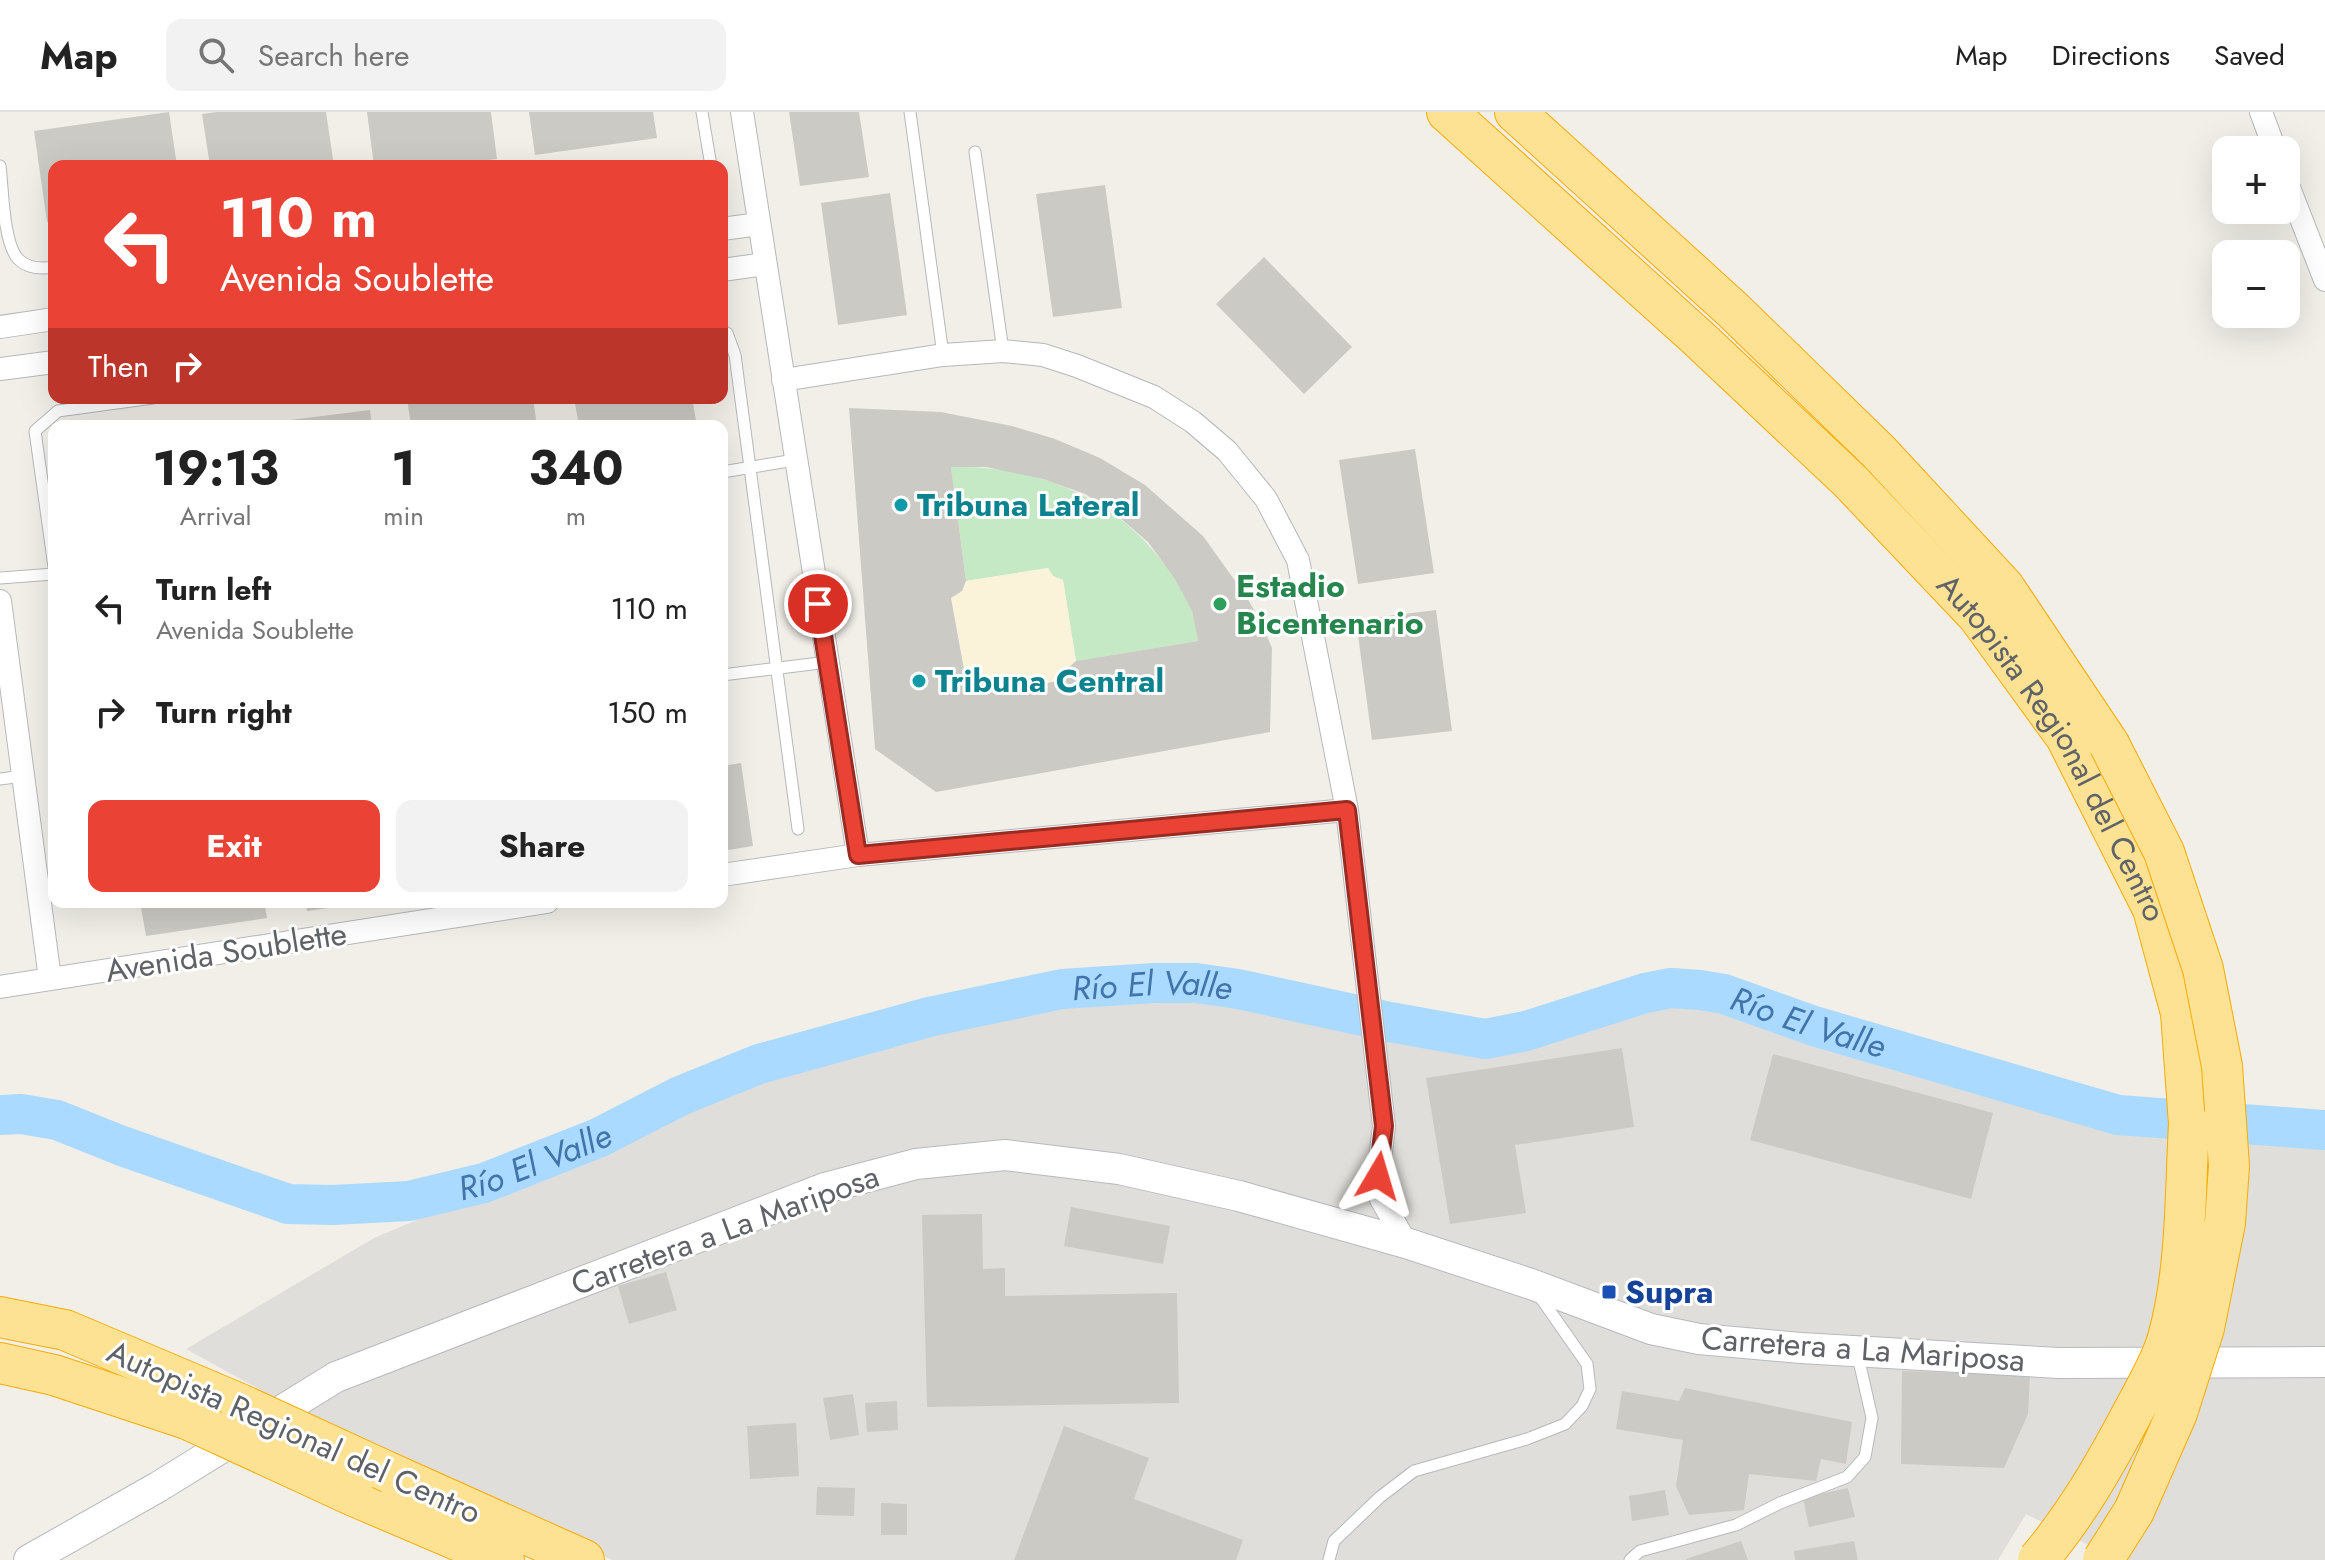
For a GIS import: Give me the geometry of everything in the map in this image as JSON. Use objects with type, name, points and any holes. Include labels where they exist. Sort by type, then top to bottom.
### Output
[{"type":"highway","name":"Autopista Regional del Centro","points":[[1447,112],[1697,337],[1850,481],[1978,616],[2065,736],[2153,909],[2181,1013],[2189,1124],[2183,1232],[2174,1309],[2167,1341],[2156,1369],[2106,1464],[2077,1510],[2038,1560]]},
{"type":"highway","name":"Autopista Regional del Centro","points":[[1515,112],[1733,310],[1879,452],[2004,587],[2108,743],[2164,852],[2203,969],[2222,1066],[2229,1166],[2225,1223],[2204,1328],[2177,1413],[2134,1511],[2103,1560]]},
{"type":"highway","points":[[2065,736],[2108,743]]},
{"type":"highway","name":"Autopista Regional del Centro","points":[[0,1317],[65,1330],[240,1404],[584,1560]]},
{"type":"highway","name":"Autopista Regional del Centro","points":[[0,1363],[54,1375],[187,1419],[354,1496],[504,1560]]},
{"type":"street","points":[[742,112],[858,855]]},
{"type":"street","points":[[2261,112],[2270,136]]},
{"type":"street","points":[[2300,216],[2325,280]]},
{"type":"street","points":[[728,228],[759,224]]},
{"type":"street","points":[[728,269],[765,264]]},
{"type":"street","points":[[0,327],[48,320]]},
{"type":"street","points":[[783,380],[943,355],[1003,351],[1055,359],[1154,397],[1193,422],[1227,451],[1266,499],[1298,560],[1347,810],[1384,1126],[1378,1176],[1381,1199],[1406,1243]]},
{"type":"street","points":[[0,369],[48,363]]},
{"type":"street","points":[[0,601],[50,979]]},
{"type":"street","points":[[728,874],[858,855],[1347,810]]},
{"type":"street","name":"Avenida Soublette","points":[[0,987],[508,908]]},
{"type":"street","name":"Carretera a La Mariposa","points":[[29,1560],[158,1487],[336,1377],[825,1188],[916,1164],[1005,1155],[1119,1169],[1239,1196],[1406,1243],[1663,1331],[1699,1339],[2059,1363],[2325,1362]]},
{"type":"lane","points":[[702,112],[710,160]]},
{"type":"lane","points":[[910,112],[943,355]]},
{"type":"lane","points":[[975,152],[1003,351]]},
{"type":"lane","points":[[0,166],[10,244],[19,260],[32,268],[48,267]]},
{"type":"lane","points":[[728,336],[735,355],[798,829]]},
{"type":"lane","points":[[48,524],[35,431],[58,411],[109,404]]},
{"type":"lane","points":[[728,471],[795,460]]},
{"type":"lane","points":[[0,578],[48,574]]},
{"type":"lane","points":[[728,674],[828,662]]},
{"type":"lane","points":[[0,779],[23,776]]},
{"type":"lane","points":[[1329,1560],[1334,1541],[1380,1497],[1414,1471],[1527,1439],[1565,1424],[1582,1406],[1590,1389],[1587,1364],[1531,1284]]},
{"type":"lane","points":[[1630,1560],[1640,1551],[1736,1525],[1780,1503],[1847,1477],[1865,1457],[1872,1418],[1857,1351]]},
{"type":"shaded area","points":[[1652,984],[1693,991],[1821,1035],[2115,1112],[2325,1140],[2325,1560],[2119,1560],[2026,1514],[1998,1560],[612,1560],[346,1437],[186,1349],[374,1238],[541,1168],[709,1080],[803,1047],[977,999],[1089,986],[1167,989],[1412,1027],[1490,1033],[1627,986]]},
{"type":"green space","points":[[951,467],[982,468],[1042,479],[1097,503],[1144,540],[1164,564],[1187,598],[1198,641],[1076,661],[1063,580],[1053,576],[1048,568],[966,581]]},
{"type":"sand","points":[[1048,568],[1053,576],[1063,580],[1076,661],[1068,668],[1065,680],[988,692],[979,680],[965,675],[951,598],[962,591],[966,581]]},
{"type":"building","points":[[169,112],[176,160],[48,160],[47,222],[34,131]]},
{"type":"building","points":[[326,112],[333,160],[209,160],[202,114]]},
{"type":"building","points":[[367,112],[491,112],[497,159],[373,160]]},
{"type":"building","points":[[529,112],[653,112],[657,138],[535,155]]},
{"type":"building","points":[[789,112],[859,112],[869,177],[800,186]]},
{"type":"building","points":[[1105,185],[1122,308],[1053,317],[1036,194]]},
{"type":"building","points":[[890,193],[907,315],[838,325],[821,203]]},
{"type":"building","points":[[1264,257],[1352,347],[1304,394],[1216,304]]},
{"type":"building","points":[[408,404],[534,404],[536,420],[410,420]]},
{"type":"building","points":[[575,404],[693,404],[696,420],[578,420]]},
{"type":"building","points":[[849,408],[941,412],[1012,426],[1055,439],[1100,458],[1145,485],[1203,536],[1246,596],[1272,648],[1270,732],[936,792],[875,749]],"holes":[[[951,467],[986,467],[1043,479],[1085,494],[1112,511],[1148,542],[1175,579],[1192,611],[1198,641],[1076,661],[1068,668],[1065,680],[988,692],[979,679],[965,675],[951,598],[962,591],[966,581]]]},
{"type":"building","points":[[370,410],[371,420],[290,420]]},
{"type":"building","points":[[1415,449],[1434,573],[1358,584],[1339,460]]},
{"type":"building","points":[[1436,610],[1452,731],[1372,740],[1356,620]]},
{"type":"building","points":[[741,763],[753,846],[728,850],[728,765]]},
{"type":"building","points":[[141,908],[265,908],[267,918],[146,936]]},
{"type":"building","points":[[1622,1048],[1634,1127],[1515,1145],[1526,1213],[1450,1224],[1426,1078]]},
{"type":"building","points":[[1773,1054],[1993,1113],[1971,1199],[1750,1140]]},
{"type":"building","points":[[1071,1207],[1170,1226],[1163,1264],[1064,1246]]},
{"type":"building","points":[[982,1214],[983,1269],[1005,1268],[1005,1296],[1177,1293],[1179,1403],[927,1407],[922,1215]]},
{"type":"building","points":[[666,1272],[677,1310],[629,1324],[618,1286]]},
{"type":"building","points":[[1902,1371],[2030,1375],[2028,1414],[2004,1468],[1901,1464]]},
{"type":"building","points":[[1685,1388],[1852,1422],[1846,1464],[1821,1459],[1816,1481],[1749,1474],[1744,1510],[1689,1515],[1676,1486],[1683,1440],[1616,1429],[1622,1391],[1679,1401]]},
{"type":"building","points":[[853,1394],[859,1435],[830,1440],[823,1398]]},
{"type":"building","points":[[897,1401],[898,1430],[867,1432],[865,1403]]},
{"type":"building","points":[[796,1423],[799,1476],[750,1479],[747,1426]]},
{"type":"building","points":[[1064,1426],[1149,1458],[1134,1499],[1243,1540],[1236,1560],[1014,1560]]},
{"type":"building","points":[[817,1487],[855,1488],[854,1516],[816,1515]]},
{"type":"building","points":[[1848,1488],[1855,1517],[1809,1527],[1803,1498]]},
{"type":"building","points":[[1665,1490],[1669,1515],[1632,1521],[1629,1496]]},
{"type":"building","points":[[881,1503],[907,1504],[907,1535],[881,1535]]},
{"type":"building","points":[[1741,1541],[1748,1560],[1686,1560],[1686,1559]]},
{"type":"building","points":[[1854,1541],[1858,1560],[1795,1560],[1794,1551]]},
{"type":"waterway","name":"Río El Valle","points":[[0,1115],[21,1114],[57,1120],[288,1204],[409,1201],[484,1183],[598,1138],[680,1096],[759,1064],[929,1017],[1062,989],[1196,983],[1485,1039],[1526,1031],[1645,993],[1671,988],[1700,990],[1724,994],[1814,1026],[2118,1115],[2325,1130]]},
{"type":"place","name":"Tribuna Lateral","points":[[901,505]]},
{"type":"place","name":"Estadio Bicentenario","points":[[1220,604]]},
{"type":"place","name":"Tribuna Central","points":[[919,681]]},
{"type":"place","name":"Supra","points":[[1609,1292]]},
{"type":"route","points":[[818,604],[858,855],[1347,810],[1384,1126],[1378,1176]]}]
